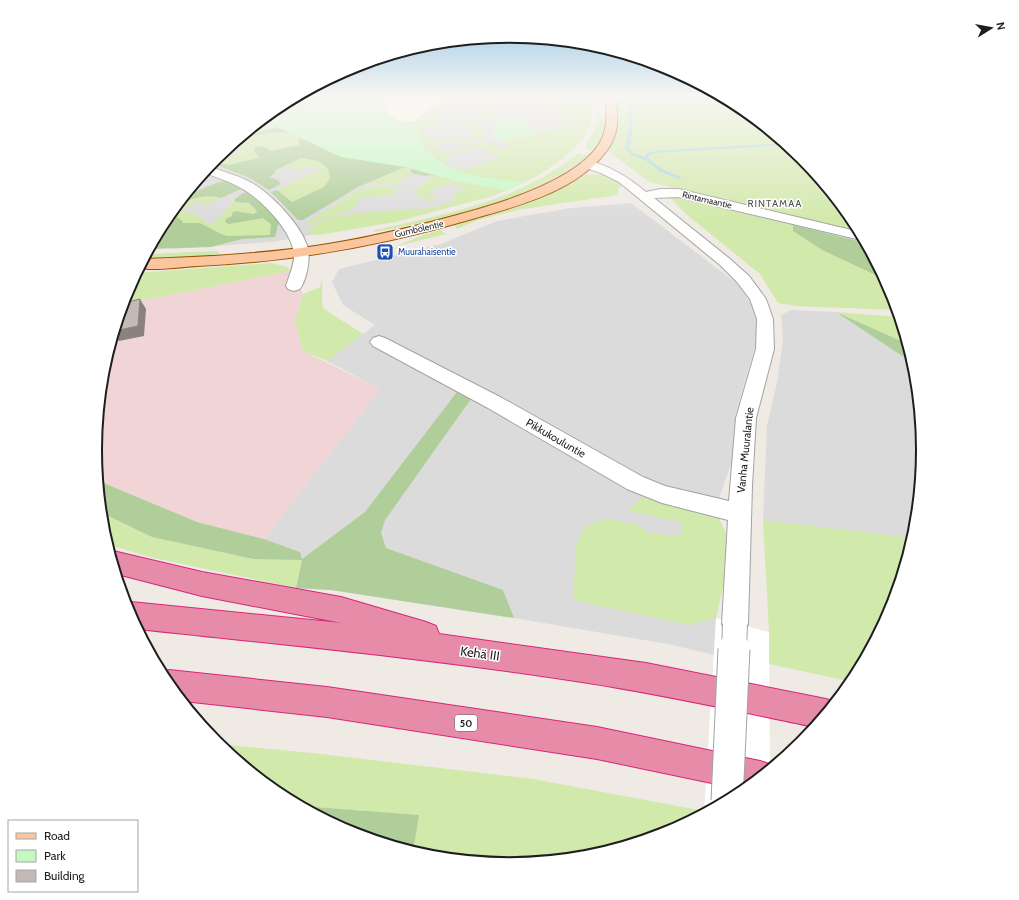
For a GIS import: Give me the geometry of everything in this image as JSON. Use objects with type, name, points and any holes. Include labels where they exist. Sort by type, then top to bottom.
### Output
[{"type":"highway","points":[[119,563],[202,584],[341,610],[479,652]]},
{"type":"highway","name":"Kehä III","points":[[137,616],[479,652],[647,678],[820,713]]},
{"type":"highway","name":"50","points":[[178,685],[327,702],[597,743],[753,776]]},
{"type":"main road","name":"Gumbölentie","points":[[147,264],[241,259],[301,252],[406,233],[495,208],[545,189],[587,164],[598,154],[607,139]]},
{"type":"street","name":"Vanha Muuralantie","points":[[587,164],[606,170],[622,179],[724,262],[743,280],[758,299],[765,319],[766,349],[746,418],[740,513],[727,793]]},
{"type":"street","points":[[213,173],[250,187],[267,201],[294,232],[301,252],[300,265],[294,286]]},
{"type":"street","name":"Rintamaantie","points":[[644,196],[660,193],[678,193],[855,235]]},
{"type":"street","name":"Pikkukouluntie","points":[[379,342],[495,403],[635,483],[662,494],[740,513]]},
{"type":"shaded area","points":[[247,139],[545,139],[485,197],[322,233],[272,242],[173,249],[168,229],[171,224],[204,182],[222,162]]},
{"type":"shaded area","points":[[631,203],[739,285],[752,304],[757,321],[756,343],[736,412],[733,459],[720,495],[720,521],[727,535],[727,568],[716,618],[714,655],[668,644],[514,618],[331,590],[296,588],[302,560],[300,552],[264,539],[380,389],[327,361],[375,325],[343,305],[332,282],[339,269],[441,244],[497,221],[570,208]]},
{"type":"shaded area","points":[[291,271],[303,294],[295,322],[303,351],[380,389],[264,539],[197,522],[104,483],[102,450],[106,397],[116,345],[130,303]]},
{"type":"shaded area","points":[[791,310],[836,312],[906,359],[916,423],[916,477],[907,537],[763,520],[767,425],[777,383],[783,340],[781,315]]},
{"type":"green space","points":[[247,139],[298,139],[299,145],[271,151],[263,146],[254,150],[259,158],[228,165],[221,163],[242,150],[242,146],[239,145]]},
{"type":"green space","points":[[299,139],[414,139],[414,141],[452,180],[433,175],[424,176],[411,173],[411,169],[405,167],[358,187],[303,220],[298,220],[271,192],[277,190],[292,202],[324,187],[330,179],[328,169],[319,161],[301,158],[274,171],[276,173],[269,177],[278,180],[281,184],[269,190],[250,178],[218,166],[221,163],[228,165],[259,158],[254,150],[255,147],[263,146],[271,151],[299,145]]},
{"type":"green space","points":[[303,139],[420,139],[423,146],[431,155],[452,168],[475,176],[525,182],[506,191],[452,180],[405,167],[341,157]]},
{"type":"green space","points":[[420,139],[436,139],[440,147],[424,149]]},
{"type":"green space","points":[[441,139],[478,139],[463,143],[462,141],[444,144]]},
{"type":"green space","points":[[498,139],[511,139],[501,141]]},
{"type":"green space","points":[[511,139],[582,139],[570,153],[561,160],[525,182],[512,183],[495,181],[453,169],[458,166],[466,170],[500,156],[491,152],[485,152],[486,151],[478,146],[457,154],[450,150],[451,149],[484,142],[490,143],[504,150],[511,148],[501,141]]},
{"type":"green space","points":[[589,139],[600,139],[592,150],[588,150],[585,146]]},
{"type":"green space","points":[[613,139],[772,139],[797,162],[815,182],[832,202],[851,229],[649,182],[608,151]]},
{"type":"green space","points":[[443,149],[452,156],[441,160],[450,164],[443,165],[427,152]]},
{"type":"green space","points":[[577,154],[588,155],[566,171],[541,185],[514,197],[487,206],[430,221],[374,232],[375,230],[481,204],[532,183],[555,170]]},
{"type":"green space","points":[[301,158],[317,161],[324,165],[330,179],[324,187],[292,202],[277,190],[321,169],[311,166],[297,171],[285,167]]},
{"type":"green space","points":[[405,167],[411,169],[411,173],[396,185],[386,182],[365,184]]},
{"type":"green space","points":[[602,174],[609,176],[622,185],[618,189],[618,195],[523,209],[477,220],[457,229],[454,225],[520,205],[562,187],[585,175]]},
{"type":"green space","points":[[433,175],[489,188],[509,189],[493,196],[395,222],[319,235],[311,234],[309,231],[309,228],[321,222],[347,215],[375,211],[426,208],[455,201],[452,197],[463,189],[451,183],[428,192],[438,198],[428,201],[413,192]]},
{"type":"green space","points":[[228,181],[241,189],[221,198],[204,196],[188,201],[195,192],[201,189]]},
{"type":"green space","points":[[381,185],[395,188],[397,191],[393,195],[357,199],[358,203],[349,211],[304,225],[360,189]]},
{"type":"green space","points":[[250,192],[279,221],[275,237],[242,239],[211,247],[155,249],[176,217],[179,218],[183,223],[200,223],[228,236],[270,235],[271,224],[263,218],[229,224],[225,222],[226,219],[232,216],[232,213],[235,211],[253,214],[256,213],[257,211],[249,203],[235,202],[235,199],[243,193]]},
{"type":"green space","points":[[215,196],[221,198],[207,205],[199,201],[182,208],[188,201],[199,197]]},
{"type":"green space","points":[[669,197],[675,197],[793,225],[793,231],[822,250],[878,276],[892,310],[796,306],[778,303],[760,274],[686,214]]},
{"type":"green space","points":[[235,199],[235,202],[237,203],[249,203],[257,211],[253,214],[244,211],[232,216],[229,224],[263,218],[271,224],[270,236],[228,236],[200,223],[183,223],[175,219],[182,209],[204,219],[205,222],[209,224],[219,219]]},
{"type":"green space","points":[[793,225],[858,241],[878,276],[822,250],[793,231]]},
{"type":"green space","points":[[440,230],[446,234],[397,246],[423,235]]},
{"type":"green space","points":[[218,251],[219,254],[150,259],[153,254]]},
{"type":"green space","points":[[271,263],[287,267],[291,271],[130,303],[143,273]]},
{"type":"green space","points":[[322,280],[322,298],[324,309],[363,334],[327,361],[303,351],[295,322],[303,294],[320,287]]},
{"type":"green space","points":[[836,312],[894,317],[902,341]]},
{"type":"green space","points":[[836,312],[902,341],[906,359]]},
{"type":"green space","points":[[457,392],[471,399],[385,520],[381,533],[386,548],[503,590],[514,618],[331,590],[296,588],[302,560],[253,559],[152,537],[108,516],[104,483],[197,522],[264,539],[300,552],[302,559],[365,512]]},
{"type":"green space","points":[[644,495],[707,512],[720,521],[727,535],[727,568],[716,618],[689,625],[573,600],[576,546],[585,526],[606,519],[638,525],[648,533],[681,536],[682,522],[628,511]]},
{"type":"green space","points":[[108,516],[152,537],[253,559],[302,559],[296,588],[149,557],[114,546]]},
{"type":"green space","points":[[763,520],[907,537],[903,555],[886,606],[862,654],[845,680],[769,664],[769,632]]},
{"type":"green space","points":[[229,745],[312,753],[533,779],[699,810],[665,826],[615,843],[563,854],[510,857],[456,854],[414,845],[418,815],[315,807],[283,788],[262,773]]},
{"type":"green space","points":[[315,807],[419,815],[414,845],[354,826]]},
{"type":"pier","points":[[716,618],[769,632],[770,763],[736,788],[704,807]]},
{"type":"building","points":[[140,299],[138,326],[121,330],[124,319],[130,301]]},
{"type":"waterway","points":[[629,139],[627,148],[632,154],[648,160]]},
{"type":"waterway","points":[[680,178],[656,167],[646,157],[648,154],[653,152],[778,144]]},
{"type":"place","name":"Muurahaisentie","points":[[385,252]]},
{"type":"district","name":"RINTAMAA","points":[[775,203]]}]
